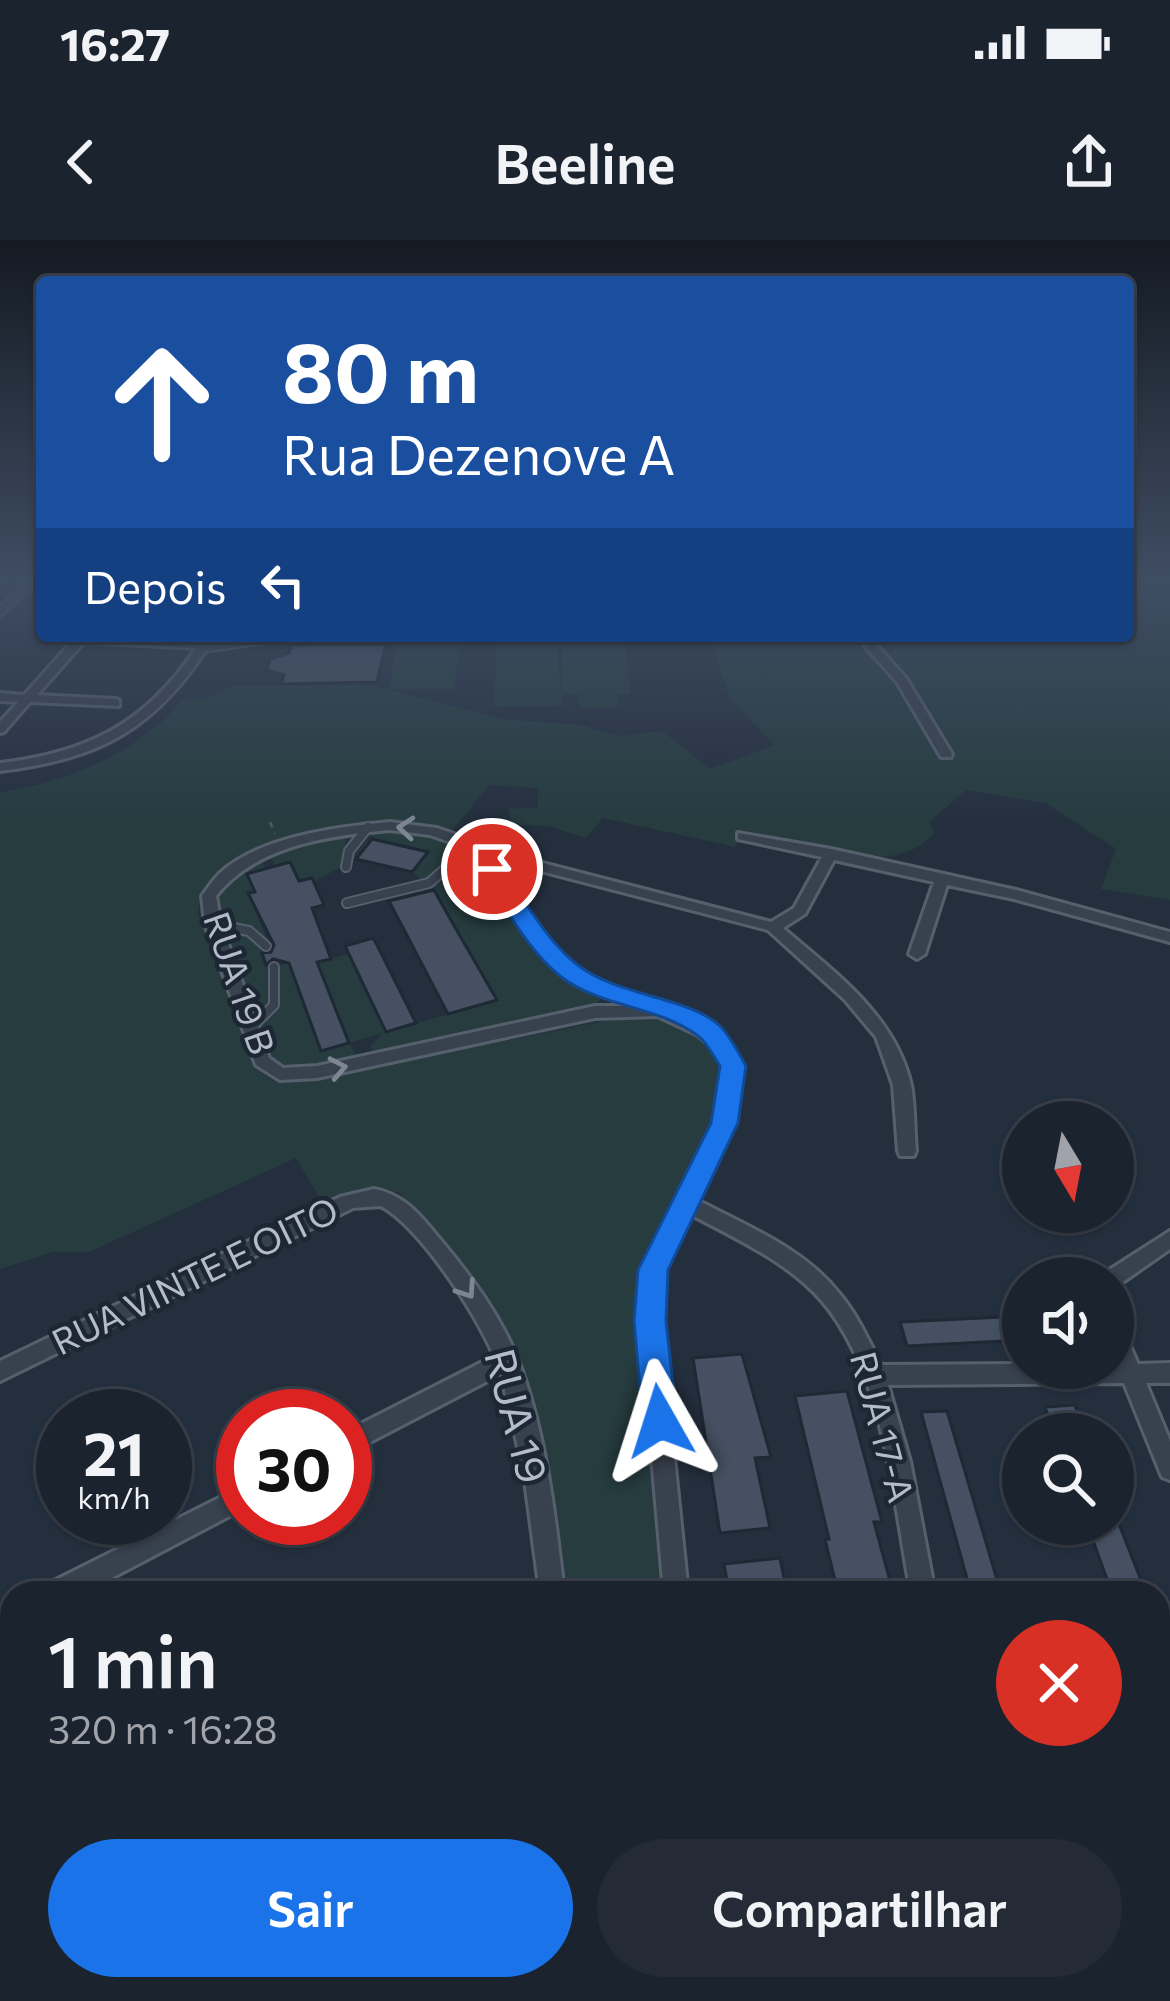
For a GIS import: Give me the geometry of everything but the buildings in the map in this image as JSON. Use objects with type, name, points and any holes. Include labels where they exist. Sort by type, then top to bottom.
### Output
[{"type":"street","points":[[0,729],[60,662]]},
{"type":"street","points":[[0,767],[87,750],[126,731],[168,697],[192,662]]},
{"type":"street","points":[[886,662],[902,680],[946,754]]},
{"type":"street","points":[[0,697],[115,703]]},
{"type":"street","name":"RUA 19 B","points":[[652,1012],[596,1012],[295,1075],[264,1066],[213,924],[212,892],[246,860],[281,846],[368,827],[425,829],[518,861],[773,927]]},
{"type":"street","points":[[743,836],[942,878],[1170,937]]},
{"type":"street","points":[[831,853],[800,911],[773,927],[851,995],[884,1035],[902,1085],[908,1151]]},
{"type":"street","points":[[518,861],[492,869],[557,960],[610,995],[652,1012],[682,1017],[710,1031],[733,1066],[724,1123],[653,1270],[650,1321],[675,1581]]},
{"type":"street","points":[[917,954],[942,878]]},
{"type":"street","points":[[596,1012],[610,995]]},
{"type":"street","name":"RUA VINTE E OITO","points":[[0,1371],[347,1202],[368,1195],[393,1200]]},
{"type":"street","name":"RUA 19","points":[[393,1200],[455,1272],[507,1360],[529,1443],[550,1581]]},
{"type":"street","name":"RUA 17-A","points":[[686,1202],[799,1267],[835,1301],[856,1330],[876,1376],[920,1581]]},
{"type":"street","points":[[1134,1264],[1170,1239]]},
{"type":"street","points":[[372,1430],[507,1360]]},
{"type":"street","points":[[1134,1372],[1170,1373]]},
{"type":"street","points":[[876,1376],[1002,1374]]},
{"type":"street","points":[[1134,1375],[1170,1469]]},
{"type":"street","points":[[80,1581],[216,1511]]},
{"type":"lane","points":[[346,867],[349,851],[368,827]]},
{"type":"lane","points":[[347,903],[429,883],[455,860],[468,856],[481,858],[492,869]]},
{"type":"lane","points":[[213,924],[249,931],[266,946]]},
{"type":"lane","points":[[250,1028],[274,1005],[274,967]]},
{"type":"green space","points":[[394,662],[458,662],[454,689],[389,689]]},
{"type":"green space","points":[[496,662],[559,662],[561,694],[562,662],[627,662],[631,694],[617,694],[618,707],[579,708],[578,694],[563,694],[561,706],[494,707]]},
{"type":"green space","points":[[718,662],[1170,662],[1170,900],[1101,889],[1116,849],[1046,803],[966,790],[929,822],[935,832],[917,847],[871,857],[818,850],[743,830],[735,847],[603,818],[586,838],[548,826],[512,825],[508,809],[538,807],[537,788],[489,785],[449,835],[361,826],[236,862],[201,895],[198,913],[252,1058],[273,1079],[305,1081],[624,1017],[679,1025],[717,1052],[724,1071],[721,1101],[645,1263],[638,1288],[662,1581],[559,1581],[486,1305],[400,1193],[371,1186],[324,1205],[296,1158],[89,1252],[53,1252],[0,1269],[0,792],[50,781],[100,762],[145,735],[182,700],[204,699],[235,686],[371,685],[501,719],[581,725],[620,736],[662,731],[710,769],[775,745],[729,697]]},
{"type":"green space","points":[[413,828],[457,845],[455,855],[423,881],[412,872],[426,851],[372,839],[349,862],[372,835]]},
{"type":"green space","points":[[326,836],[346,838],[342,866],[314,882],[312,878],[299,881],[290,862],[274,866],[269,851]]},
{"type":"green space","points":[[260,855],[265,868],[247,873],[255,892],[249,894],[269,945],[261,949],[268,968],[289,963],[322,1051],[348,1043],[318,962],[349,954],[386,1032],[497,1000],[432,887],[460,867],[490,870],[536,940],[600,999],[596,1008],[375,1059],[371,1046],[382,1033],[349,1043],[361,1062],[301,1073],[266,1063],[212,895]]},
{"type":"route","points":[[492,869],[536,936],[566,969],[610,995],[652,1012],[682,1017],[710,1031],[733,1066],[724,1123],[653,1270],[650,1321],[660,1421]]}]
